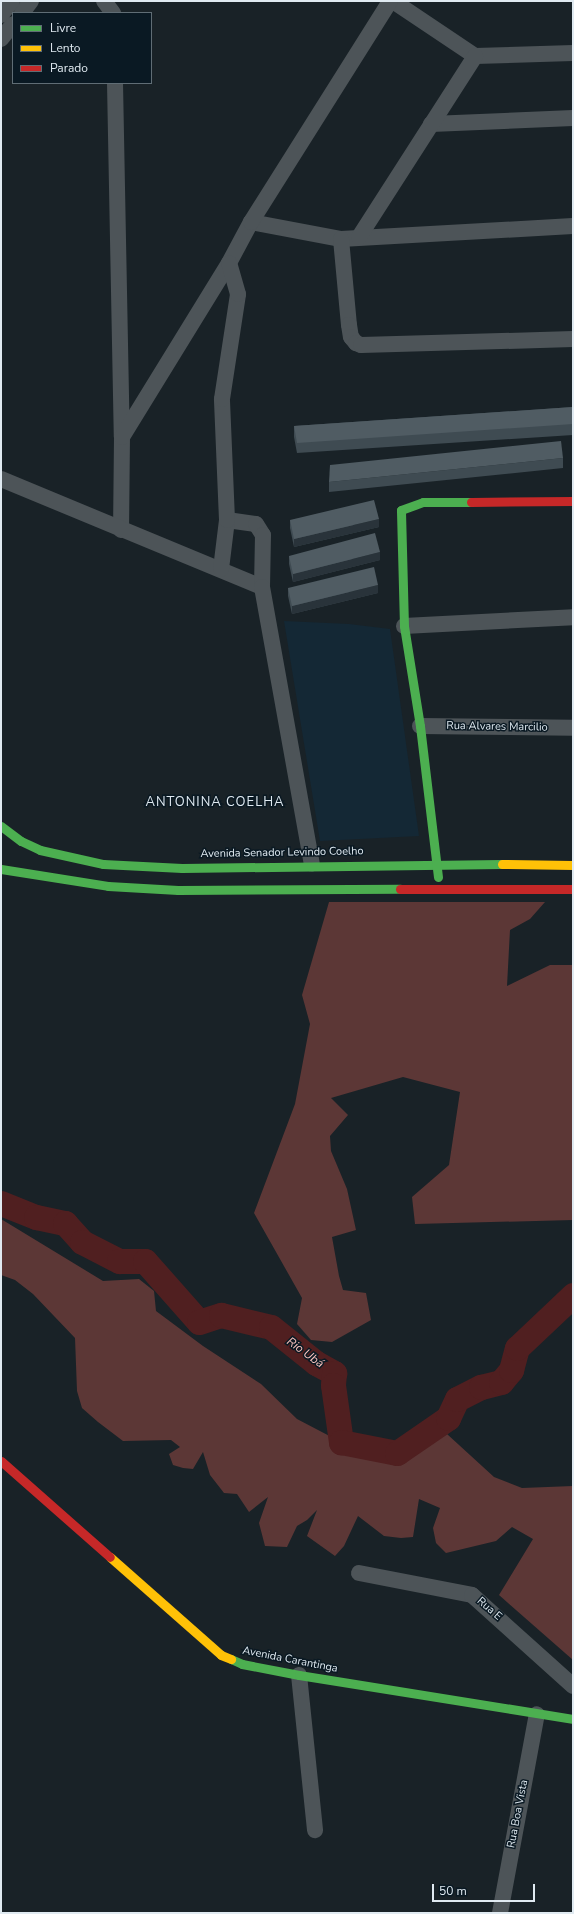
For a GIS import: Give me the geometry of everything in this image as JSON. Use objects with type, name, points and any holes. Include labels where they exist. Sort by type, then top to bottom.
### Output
[{"type":"street","points":[[1,15],[12,1]]},
{"type":"street","points":[[23,12],[31,1]]},
{"type":"street","points":[[104,1],[112,12]]},
{"type":"street","points":[[122,437],[229,263],[251,222],[391,1],[475,56],[573,53]]},
{"type":"street","points":[[1,39],[12,25]]},
{"type":"street","points":[[358,237],[475,56]]},
{"type":"street","points":[[115,84],[122,437],[121,530]]},
{"type":"street","points":[[432,124],[573,118]]},
{"type":"street","points":[[251,222],[341,239],[573,226]]},
{"type":"street","points":[[341,239],[349,325],[351,337],[356,343],[361,345],[573,339]]},
{"type":"street","points":[[221,568],[227,520],[222,399],[238,294],[229,263]]},
{"type":"street","points":[[1,479],[121,530],[221,568],[262,587]]},
{"type":"street","points":[[440,888],[420,726],[404,626],[401,510],[423,502],[573,500]]},
{"type":"street","points":[[227,520],[256,524],[261,531],[262,587],[312,864]]},
{"type":"street","points":[[404,626],[573,617]]},
{"type":"street","name":"Rua Alvares Marcilio","points":[[420,726],[573,728]]},
{"type":"street","name":"Avenida Senador Levindo Coelho","points":[[1,826],[21,841],[40,850],[103,864],[182,868],[312,864],[436,863],[573,866]]},
{"type":"street","points":[[6,873],[20,857],[21,841]]},
{"type":"street","points":[[6,873],[108,886],[178,890],[440,888],[573,889]]},
{"type":"street","name":"Avenida Carantinga","points":[[1,1461],[221,1655],[242,1664],[299,1675],[573,1719]]},
{"type":"street","name":"Rua E","points":[[359,1573],[472,1595],[573,1686]]},
{"type":"street","points":[[299,1675],[315,1830]]},
{"type":"street","name":"Rua Boa Vista","points":[[500,1913],[537,1714]]},
{"type":"shaded area","points":[[284,621],[349,624],[390,629],[419,836],[320,841]]},
{"type":"shaded area","points":[[329,902],[545,902],[530,919],[510,930],[507,986],[550,965],[573,965],[573,1220],[415,1224],[412,1197],[449,1165],[460,1092],[403,1077],[331,1098],[348,1115],[330,1136],[331,1151],[347,1189],[356,1230],[332,1237],[339,1276],[343,1290],[366,1293],[371,1320],[332,1342],[311,1340],[297,1324],[302,1298],[254,1213],[295,1104],[310,1024],[302,995]]},
{"type":"shaded area","points":[[1,1219],[103,1281],[139,1279],[154,1291],[156,1311],[203,1346],[261,1384],[297,1419],[341,1442],[397,1466],[447,1434],[494,1477],[522,1488],[573,1486],[573,1660],[499,1595],[533,1539],[512,1527],[496,1541],[446,1553],[436,1543],[433,1528],[440,1508],[419,1499],[413,1537],[401,1538],[384,1536],[358,1516],[344,1546],[335,1556],[307,1536],[317,1510],[307,1520],[297,1526],[287,1547],[265,1546],[259,1523],[268,1497],[249,1512],[237,1494],[224,1493],[210,1475],[203,1452],[193,1469],[183,1468],[173,1465],[169,1454],[180,1447],[171,1440],[123,1441],[98,1422],[82,1408],[77,1391],[75,1338],[33,1294],[15,1280],[1,1275]]},
{"type":"building","points":[[573,407],[573,424],[297,443],[294,426]]},
{"type":"building","points":[[561,441],[563,458],[329,482],[330,465]]},
{"type":"building","points":[[374,500],[379,519],[294,539],[290,520]]},
{"type":"building","points":[[375,533],[380,552],[293,574],[289,556]]},
{"type":"building","points":[[374,567],[378,585],[292,606],[288,588]]},
{"type":"waterway","name":"Rio Ubá","points":[[1,1203],[36,1217],[65,1223],[82,1242],[119,1261],[145,1261],[199,1322],[221,1315],[271,1327],[316,1363],[334,1373],[333,1385],[341,1442],[397,1453],[448,1418],[457,1399],[481,1387],[501,1382],[511,1370],[517,1348],[573,1295]]},
{"type":"traffic: fast","points":[[438,877],[420,726],[404,626],[401,510],[423,502],[471,502]]},
{"type":"traffic: fast","points":[[1,826],[21,841],[40,850],[103,864],[182,868],[502,864]]},
{"type":"traffic: fast","points":[[1,869],[108,886],[178,890],[400,889]]},
{"type":"traffic: fast","points":[[231,1659],[242,1664],[299,1675],[573,1719]]},
{"type":"traffic: slow","points":[[502,864],[573,865]]},
{"type":"traffic: slow","points":[[110,1557],[221,1655],[231,1659]]},
{"type":"traffic: jam","points":[[471,502],[573,501]]},
{"type":"traffic: jam","points":[[400,889],[573,889]]},
{"type":"traffic: jam","points":[[1,1461],[110,1557]]},
{"type":"district","name":"ANTONINA COELHA","points":[[215,802]]}]
